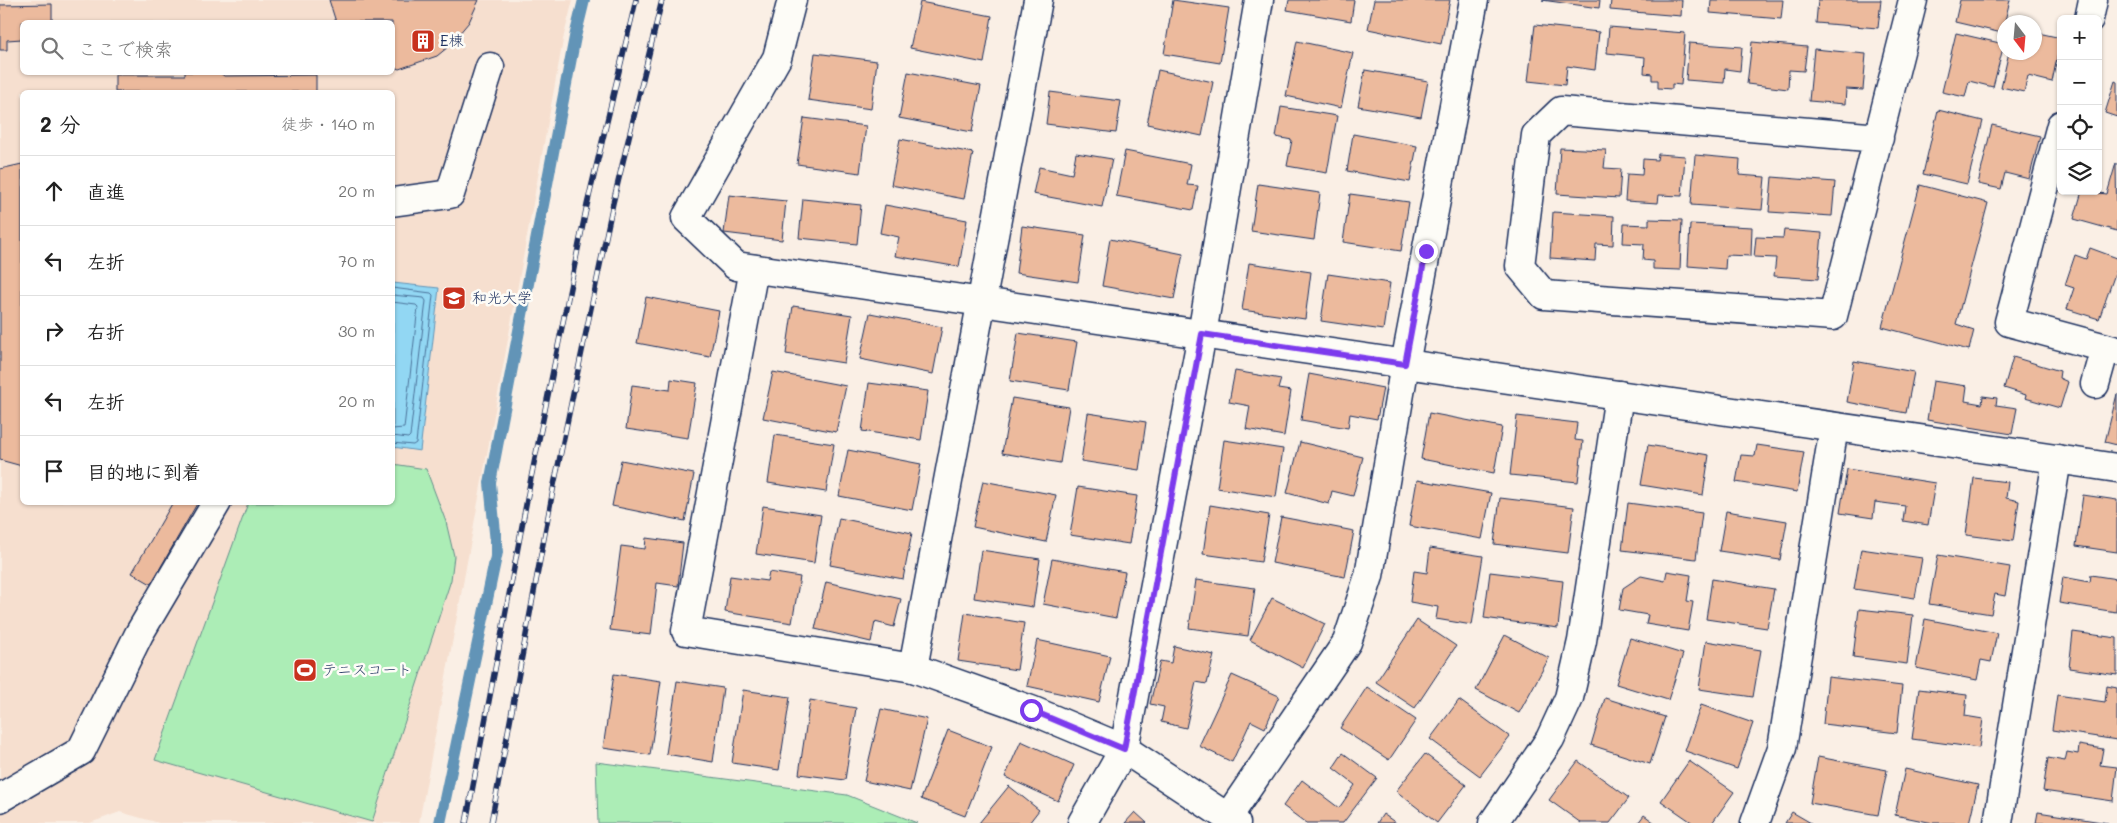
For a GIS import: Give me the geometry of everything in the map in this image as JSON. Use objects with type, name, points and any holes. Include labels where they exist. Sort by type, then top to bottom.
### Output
[{"type":"street","points":[[792,0],[777,58],[686,218],[736,266],[2117,468]]},
{"type":"street","points":[[913,668],[1038,0]]},
{"type":"street","points":[[1082,823],[1124,749],[1202,334],[1259,0]]},
{"type":"street","points":[[754,269],[686,631],[913,668],[1031,710],[1124,749],[1232,820],[1347,642],[1369,576],[1405,364],[1474,0]]},
{"type":"street","points":[[1879,138],[1561,111],[1536,135],[1520,266],[1544,295],[1833,316],[1879,138],[1913,0]]},
{"type":"street","points":[[2090,15],[2094,0]]},
{"type":"street","points":[[395,202],[450,194],[490,67]]},
{"type":"street","points":[[2057,140],[2009,322],[2111,350],[2095,384]]},
{"type":"street","points":[[1493,823],[1550,739],[1569,698],[1582,641],[1619,395]]},
{"type":"street","points":[[1755,823],[1782,748],[1834,427]]},
{"type":"street","points":[[1998,823],[2057,459]]},
{"type":"street","points":[[0,798],[81,751],[140,634],[215,505]]},
{"type":"shaded area","name":"和光大学","points":[[0,0],[573,0],[564,35],[419,823],[159,823],[120,812],[90,823],[0,823]]},
{"type":"green space","name":"テニスコート","points":[[395,464],[426,469],[446,522],[454,556],[451,580],[372,822],[155,760],[247,505],[395,505]]},
{"type":"green space","points":[[596,762],[847,795],[917,823],[598,823]]},
{"type":"water","points":[[395,283],[439,288],[420,451],[395,447]]},
{"type":"building","name":"E棟","points":[[329,0],[479,0],[469,22],[448,47],[437,56],[399,69],[395,67],[395,20],[335,20]]},
{"type":"building","points":[[1173,0],[1229,8],[1220,63],[1164,54]]},
{"type":"building","points":[[1289,0],[1354,0],[1351,21],[1287,10]]},
{"type":"building","points":[[1374,0],[1450,0],[1441,44],[1368,29]]},
{"type":"building","points":[[1542,0],[1600,0],[1599,8]]},
{"type":"building","points":[[1611,0],[1682,0],[1681,16],[1610,10]]},
{"type":"building","points":[[1711,0],[1783,0],[1781,19],[1710,13]]},
{"type":"building","points":[[1818,0],[1881,0],[1878,28],[1816,23]]},
{"type":"building","points":[[1960,0],[2010,0],[2006,15],[1997,15],[1997,32],[1955,22]]},
{"type":"building","points":[[920,2],[992,16],[984,63],[910,48]]},
{"type":"building","points":[[52,4],[52,20],[20,20],[20,39],[7,40],[7,50],[0,50],[0,5]]},
{"type":"building","points":[[1535,25],[1599,32],[1595,70],[1567,66],[1565,85],[1528,81]]},
{"type":"building","points":[[1609,27],[1685,33],[1681,85],[1672,84],[1672,89],[1658,88],[1658,80],[1652,80],[1652,74],[1644,73],[1645,57],[1607,53]]},
{"type":"building","points":[[1956,33],[1997,42],[1997,60],[2000,60],[1993,87],[1969,81],[1965,97],[1942,92]]},
{"type":"building","points":[[2042,34],[2057,37],[2057,58],[2052,82],[2028,76],[2024,92],[2001,87],[2007,60],[2042,60]]},
{"type":"building","points":[[1297,41],[1353,53],[1341,108],[1286,96]]},
{"type":"building","points":[[1752,42],[1807,47],[1804,71],[1789,70],[1788,89],[1747,84]]},
{"type":"building","points":[[1689,43],[1742,47],[1740,71],[1725,69],[1724,83],[1686,80]]},
{"type":"building","points":[[1814,49],[1866,54],[1863,90],[1846,89],[1845,104],[1809,101]]},
{"type":"building","points":[[815,53],[877,61],[871,109],[808,100]]},
{"type":"building","points":[[1158,70],[1213,82],[1202,136],[1147,124]]},
{"type":"building","points":[[1365,70],[1428,81],[1421,117],[1358,106]]},
{"type":"building","points":[[908,72],[981,86],[972,132],[899,118]]},
{"type":"building","points":[[115,75],[316,75],[316,90],[115,90]]},
{"type":"building","points":[[2115,81],[2117,82],[2117,117],[2105,113]]},
{"type":"building","points":[[1050,92],[1121,101],[1116,133],[1046,124]]},
{"type":"building","points":[[1281,107],[1337,116],[1327,173],[1287,166],[1292,140],[1276,137]]},
{"type":"building","points":[[1938,110],[1983,121],[1967,184],[1923,174]]},
{"type":"building","points":[[804,118],[866,126],[860,173],[797,164]]},
{"type":"building","points":[[1992,125],[2040,136],[2029,179],[2005,173],[2001,189],[1978,184]]},
{"type":"building","points":[[1353,134],[1417,146],[1410,182],[1347,171]]},
{"type":"building","points":[[900,139],[973,153],[964,199],[891,185]]},
{"type":"building","points":[[1560,148],[1606,150],[1604,168],[1621,169],[1619,198],[1557,194]]},
{"type":"building","points":[[1125,151],[1191,164],[1187,185],[1198,186],[1193,210],[1116,196]]},
{"type":"building","points":[[1076,153],[1112,159],[1102,207],[1033,194],[1039,167],[1072,174]]},
{"type":"building","points":[[1658,154],[1685,156],[1682,196],[1659,195],[1658,203],[1625,201],[1627,174],[1642,175],[1643,159],[1657,160]]},
{"type":"building","points":[[1695,155],[1740,159],[1739,175],[1765,177],[1762,210],[1691,205]]},
{"type":"building","points":[[2116,163],[2117,231],[2074,219],[2081,195],[2107,194]]},
{"type":"building","points":[[20,164],[20,465],[0,460],[0,169]]},
{"type":"building","points":[[1772,177],[1835,182],[1832,216],[1769,212]]},
{"type":"building","points":[[1258,184],[1320,193],[1314,240],[1251,231]]},
{"type":"building","points":[[1920,185],[1988,203],[1956,324],[1974,330],[1969,350],[1882,327]]},
{"type":"building","points":[[1350,194],[1409,202],[1401,251],[1343,242]]},
{"type":"building","points":[[729,195],[786,201],[782,240],[724,233]]},
{"type":"building","points":[[803,199],[861,205],[857,244],[799,238]]},
{"type":"building","points":[[885,205],[967,220],[959,267],[895,256],[899,237],[880,233]]},
{"type":"building","points":[[1553,212],[1614,216],[1613,245],[1596,244],[1595,261],[1550,258]]},
{"type":"building","points":[[1649,219],[1682,220],[1680,270],[1653,269],[1653,261],[1643,260],[1644,244],[1623,243],[1624,224],[1649,225]]},
{"type":"building","points":[[1690,224],[1752,227],[1751,256],[1726,255],[1725,269],[1688,266]]},
{"type":"building","points":[[1022,226],[1085,235],[1078,282],[1016,273]]},
{"type":"building","points":[[1784,230],[1822,233],[1818,279],[1774,276],[1776,258],[1754,257],[1756,237],[1783,238]]},
{"type":"building","points":[[1110,239],[1183,254],[1174,299],[1102,286]]},
{"type":"building","points":[[2090,248],[2117,258],[2117,268],[2099,319],[2067,309],[2074,288],[2065,285],[2075,255],[2086,259]]},
{"type":"building","points":[[1249,263],[1311,272],[1305,319],[1242,310]]},
{"type":"building","points":[[1328,274],[1390,283],[1383,330],[1321,321]]},
{"type":"building","points":[[646,297],[719,311],[710,357],[637,343]]},
{"type":"building","points":[[793,306],[852,315],[844,363],[786,354]]},
{"type":"building","points":[[870,313],[942,327],[933,374],[860,359]]},
{"type":"building","points":[[1018,333],[1077,342],[1069,390],[1010,381]]},
{"type":"building","points":[[2013,357],[2060,371],[2059,378],[2068,382],[2060,408],[2025,398],[2026,395],[2004,388]]},
{"type":"building","points":[[1854,361],[1914,372],[1906,413],[1847,402]]},
{"type":"building","points":[[1235,371],[1281,379],[1278,389],[1291,391],[1284,436],[1246,429],[1250,406],[1229,402]]},
{"type":"building","points":[[773,372],[846,386],[836,432],[763,418]]},
{"type":"building","points":[[1309,374],[1383,388],[1377,419],[1350,414],[1348,428],[1301,420]]},
{"type":"building","points":[[671,379],[697,383],[688,438],[626,429],[632,385],[670,390]]},
{"type":"building","points":[[1933,381],[1967,386],[1965,401],[1982,404],[1983,396],[1997,398],[1996,405],[2017,408],[2012,434],[1927,420]]},
{"type":"building","points":[[869,383],[928,391],[921,440],[862,431]]},
{"type":"building","points":[[2117,394],[2117,445],[2105,442]]},
{"type":"building","points":[[1012,398],[1069,407],[1060,463],[1002,453]]},
{"type":"building","points":[[1088,413],[1146,422],[1139,470],[1081,461]]},
{"type":"building","points":[[1429,413],[1502,427],[1494,473],[1421,459]]},
{"type":"building","points":[[1517,416],[1577,423],[1575,440],[1583,441],[1578,482],[1510,475]]},
{"type":"building","points":[[775,435],[834,444],[826,492],[768,483]]},
{"type":"building","points":[[1224,440],[1283,449],[1276,497],[1217,488]]},
{"type":"building","points":[[1300,442],[1363,457],[1353,496],[1332,491],[1329,504],[1287,493]]},
{"type":"building","points":[[1648,445],[1709,455],[1703,495],[1641,485]]},
{"type":"building","points":[[1757,445],[1804,452],[1797,492],[1736,482],[1741,455],[1755,456]]},
{"type":"building","points":[[848,450],[921,464],[912,510],[839,496]]},
{"type":"building","points":[[621,460],[694,474],[685,521],[612,506]]},
{"type":"building","points":[[1847,469],[1935,483],[1928,525],[1903,521],[1905,506],[1875,502],[1873,518],[1840,513]]},
{"type":"building","points":[[1974,478],[2008,482],[2006,498],[2019,501],[2013,541],[1966,535]]},
{"type":"building","points":[[1417,480],[1491,493],[1482,539],[1409,526]]},
{"type":"building","points":[[983,481],[1056,495],[1046,542],[973,527]]},
{"type":"building","points":[[1078,487],[1137,496],[1129,544],[1070,535]]},
{"type":"building","points":[[2083,495],[2117,500],[2117,552],[2076,546]]},
{"type":"building","points":[[1500,498],[1574,507],[1568,553],[1494,544]]},
{"type":"building","points":[[1628,503],[1702,513],[1696,559],[1622,550]]},
{"type":"building","points":[[171,505],[196,505],[151,584],[132,573]]},
{"type":"building","points":[[1210,505],[1269,515],[1261,562],[1203,554]]},
{"type":"building","points":[[763,506],[821,515],[814,563],[756,554]]},
{"type":"building","points":[[1726,511],[1787,521],[1780,560],[1719,551]]},
{"type":"building","points":[[1281,517],[1354,531],[1345,577],[1272,563]]},
{"type":"building","points":[[839,518],[912,533],[903,579],[830,565]]},
{"type":"building","points":[[646,538],[683,543],[678,586],[657,583],[651,635],[610,630],[621,546],[645,549]]},
{"type":"building","points":[[1430,548],[1483,556],[1472,625],[1436,619],[1438,607],[1410,602],[1414,571],[1427,573]]},
{"type":"building","points":[[1861,549],[1922,558],[1915,598],[1854,589]]},
{"type":"building","points":[[981,550],[1040,559],[1033,607],[974,598]]},
{"type":"building","points":[[1938,555],[2010,567],[2005,596],[1995,594],[1991,614],[1929,604]]},
{"type":"building","points":[[1052,559],[1125,572],[1116,618],[1043,604]]},
{"type":"building","points":[[1667,571],[1691,575],[1687,601],[1693,602],[1688,631],[1646,624],[1648,615],[1619,610],[1623,588],[1641,576],[1665,581]]},
{"type":"building","points":[[769,572],[800,577],[792,623],[725,612],[730,576],[767,581]]},
{"type":"building","points":[[1490,572],[1563,581],[1558,628],[1484,618]]},
{"type":"building","points":[[2091,575],[2117,579],[2116,612],[2059,603],[2063,577],[2090,582]]},
{"type":"building","points":[[1712,579],[1774,589],[1767,628],[1706,619]]},
{"type":"building","points":[[1196,580],[1255,588],[1248,636],[1189,628]]},
{"type":"building","points":[[826,582],[901,599],[894,627],[875,622],[871,642],[815,629]]},
{"type":"building","points":[[1272,598],[1325,624],[1303,668],[1250,640]]},
{"type":"building","points":[[1859,609],[1913,615],[1907,664],[1853,657]]},
{"type":"building","points":[[965,613],[1024,623],[1017,670],[958,661]]},
{"type":"building","points":[[1925,619],[1997,633],[1991,662],[1981,660],[1977,680],[1916,668]]},
{"type":"building","points":[[1417,620],[1456,646],[1415,708],[1376,682]]},
{"type":"building","points":[[2073,632],[2117,638],[2117,675],[2069,668]]},
{"type":"building","points":[[1505,635],[1549,658],[1519,713],[1476,690]]},
{"type":"building","points":[[1630,638],[1683,654],[1668,700],[1616,684]]},
{"type":"building","points":[[1037,640],[1110,656],[1099,702],[1027,686]]},
{"type":"building","points":[[1706,641],[1761,650],[1753,697],[1699,689]]},
{"type":"building","points":[[1174,646],[1214,655],[1207,684],[1196,682],[1186,728],[1161,722],[1164,707],[1150,704],[1160,661],[1171,663]]},
{"type":"building","points":[[614,674],[661,681],[650,755],[603,748]]},
{"type":"building","points":[[1232,675],[1279,696],[1265,728],[1251,721],[1232,762],[1199,746]]},
{"type":"building","points":[[1828,677],[1902,686],[1897,733],[1823,724]]},
{"type":"building","points":[[677,681],[723,688],[713,762],[666,754]]},
{"type":"building","points":[[2107,686],[2117,688],[2117,740],[2052,730],[2057,695],[2105,702]]},
{"type":"building","points":[[1367,687],[1416,720],[1389,760],[1340,728]]},
{"type":"building","points":[[1919,689],[1967,695],[1965,716],[1983,719],[1979,748],[1912,739]]},
{"type":"building","points":[[743,690],[790,697],[779,770],[732,763]]},
{"type":"building","points":[[1605,698],[1665,717],[1650,764],[1591,745]]},
{"type":"building","points":[[810,700],[856,708],[845,780],[799,774]]},
{"type":"building","points":[[1459,700],[1510,737],[1480,776],[1430,739]]},
{"type":"building","points":[[1701,705],[1753,723],[1737,769],[1685,751]]},
{"type":"building","points":[[881,709],[927,719],[910,791],[864,781]]},
{"type":"building","points":[[948,730],[992,747],[965,816],[921,799]]},
{"type":"building","points":[[1021,741],[1074,765],[1058,801],[1005,777]]},
{"type":"building","points":[[2079,745],[2103,749],[2100,765],[2117,767],[2113,801],[2043,791],[2048,758],[2065,761],[2067,752],[2078,754]]},
{"type":"building","points":[[1343,753],[1377,778],[1343,823],[1306,823],[1283,806],[1302,780],[1339,808],[1355,785],[1333,768]]},
{"type":"building","points":[[1425,754],[1466,785],[1437,823],[1396,791]]},
{"type":"building","points":[[1818,757],[1887,770],[1878,815],[1810,803]]},
{"type":"building","points":[[1578,761],[1629,798],[1610,823],[1581,823],[1549,800]]},
{"type":"building","points":[[1689,761],[1734,792],[1712,823],[1693,823],[1661,801]]},
{"type":"building","points":[[1905,769],[1978,785],[1969,823],[1933,823],[1895,815]]},
{"type":"building","points":[[1009,786],[1039,810],[1029,823],[979,823]]},
{"type":"building","points":[[1135,812],[1147,823],[1125,823]]},
{"type":"building","points":[[1792,812],[1811,823],[1785,823]]},
{"type":"building","points":[[2038,812],[2108,823],[2036,823]]},
{"type":"building","points":[[1383,814],[1396,823],[1377,823]]},
{"type":"building","points":[[1644,815],[1655,823],[1638,823]]},
{"type":"waterway","points":[[440,823],[497,552],[490,483],[575,37],[584,0]]},
{"type":"railway","points":[[466,823],[531,478],[587,205],[636,0]]},
{"type":"railway","points":[[491,823],[553,490],[613,203],[662,0]]},
{"type":"place","name":"E棟","points":[[423,41]]},
{"type":"place","name":"和光大学","points":[[454,298]]},
{"type":"place","name":"テニスコート","points":[[305,670]]},
{"type":"route","points":[[1031,710],[1124,749],[1202,334],[1405,364],[1426,251]]}]
